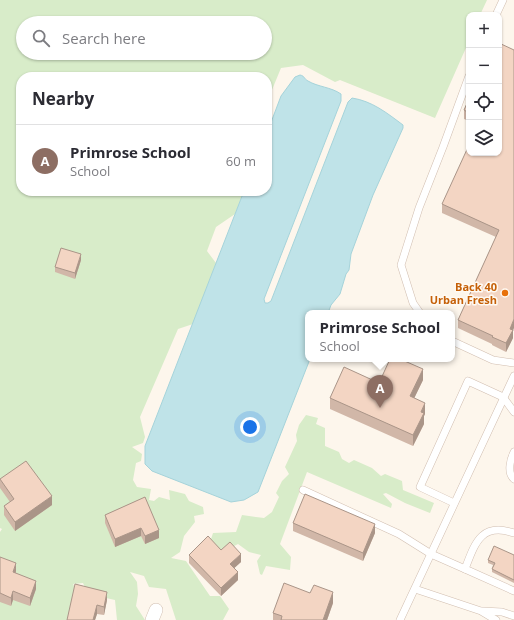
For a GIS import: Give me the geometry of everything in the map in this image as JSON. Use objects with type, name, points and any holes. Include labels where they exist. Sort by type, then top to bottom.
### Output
[{"type":"lane","points":[[497,12],[503,0]]},
{"type":"lane","points":[[418,310],[413,303],[401,265],[419,208],[466,84]]},
{"type":"lane","points":[[455,342],[493,360],[514,363]]},
{"type":"lane","points":[[400,620],[514,376]]},
{"type":"lane","points":[[454,503],[420,487],[468,381],[503,397],[514,412]]},
{"type":"lane","points":[[514,452],[510,467],[514,480]]},
{"type":"lane","points":[[303,490],[399,534],[431,554],[514,591]]},
{"type":"lane","points":[[465,569],[473,548],[481,536],[491,531],[504,530],[514,533]]},
{"type":"lane","points":[[415,589],[481,611],[496,620]]},
{"type":"lane","points":[[481,611],[502,612],[514,616]]},
{"type":"green space","points":[[0,0],[487,0],[481,12],[466,12],[466,48],[435,118],[340,80],[335,82],[303,65],[281,68],[272,90],[272,72],[16,72],[16,196],[242,196],[235,214],[216,227],[207,251],[216,263],[193,324],[178,329],[140,417],[145,437],[143,443],[132,447],[142,454],[141,461],[136,463],[133,480],[137,487],[151,489],[149,500],[154,501],[159,497],[170,500],[169,490],[185,494],[189,501],[203,507],[204,514],[194,516],[195,522],[184,536],[180,552],[171,558],[186,561],[210,596],[220,596],[229,609],[223,620],[176,620],[166,589],[149,587],[144,576],[130,572],[137,582],[138,594],[136,606],[145,620],[117,620],[115,600],[88,594],[83,583],[73,584],[77,592],[69,620],[0,620],[0,532],[2,529],[0,528]]},
{"type":"green space","points":[[306,415],[318,418],[316,424],[325,428],[325,446],[339,452],[342,459],[349,463],[354,460],[372,468],[381,476],[385,474],[402,481],[403,490],[434,503],[430,513],[405,503],[386,493],[383,494],[392,504],[391,508],[307,472],[280,544],[291,557],[290,570],[266,566],[262,575],[260,574],[257,561],[261,555],[249,552],[238,544],[225,551],[216,549],[210,542],[213,533],[236,532],[242,515],[264,518],[272,512],[279,497],[276,493],[282,481],[289,474],[285,467],[297,441],[296,435],[299,425]]},
{"type":"water","points":[[300,75],[303,76],[312,83],[341,94],[341,101],[264,299],[265,303],[271,301],[348,102],[352,98],[373,105],[403,125],[403,128],[373,195],[351,254],[349,270],[346,274],[340,294],[331,305],[329,310],[305,310],[305,362],[309,362],[258,492],[244,500],[231,502],[152,471],[145,464],[145,446],[242,196],[272,196],[272,120],[281,96],[295,77]]},
{"type":"building","points":[[502,44],[514,50],[514,319],[510,329],[513,330],[506,343],[458,320],[499,230],[442,204],[466,152],[466,156],[502,156]]},
{"type":"building","points":[[61,248],[81,254],[75,273],[55,267]]},
{"type":"building","points":[[389,362],[407,362],[423,369],[410,396],[425,403],[421,412],[424,413],[413,435],[330,398],[344,367],[379,383]]},
{"type":"building","points":[[26,461],[52,496],[15,522],[4,506],[14,499],[0,479]]},
{"type":"building","points":[[305,494],[375,524],[363,553],[293,523]]},
{"type":"building","points":[[145,497],[159,530],[145,536],[141,528],[115,539],[105,515]]},
{"type":"building","points":[[208,536],[221,550],[230,542],[241,554],[230,564],[238,572],[221,588],[189,555]]},
{"type":"building","points":[[494,546],[514,555],[514,580],[492,569],[495,563],[488,560]]},
{"type":"building","points":[[0,557],[16,563],[13,572],[36,581],[30,598],[13,591],[11,598],[0,593]]},
{"type":"building","points":[[284,583],[310,593],[314,585],[333,592],[323,620],[281,620],[282,616],[273,613]]},
{"type":"building","points":[[75,584],[107,592],[104,607],[97,605],[93,620],[67,620]]},
{"type":"place","name":"Back 40 Urban Fresh","points":[[505,293]]},
{"type":"place","name":"Primrose School","points":[[380,408]]}]
